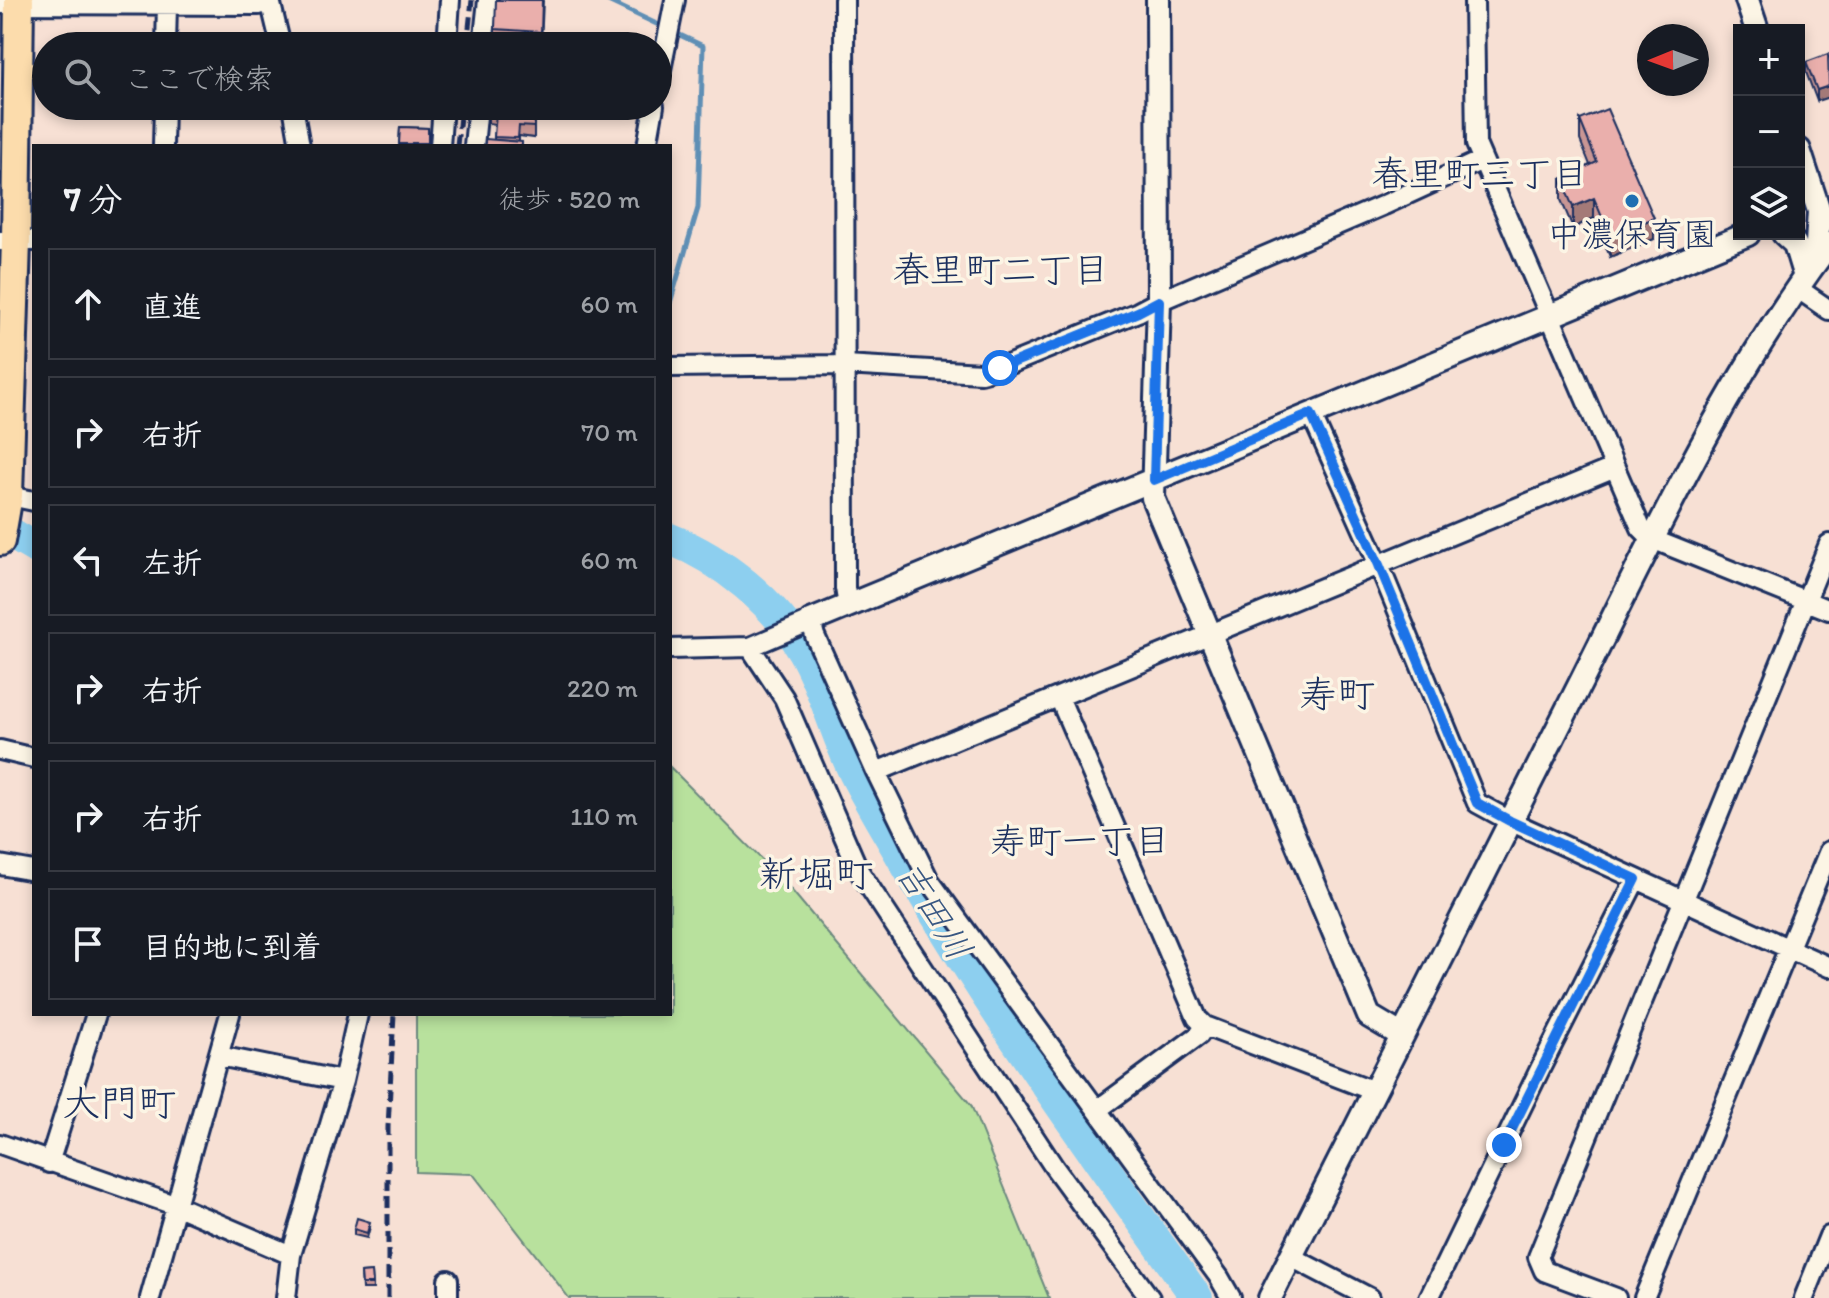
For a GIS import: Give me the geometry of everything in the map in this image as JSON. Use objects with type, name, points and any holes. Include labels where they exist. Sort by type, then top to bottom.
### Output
[{"type":"highway","points":[[8,513],[17,241],[13,2]]},
{"type":"street","points":[[13,2],[259,5],[270,0],[278,32]]},
{"type":"street","points":[[448,32],[450,0]]},
{"type":"street","points":[[485,32],[488,0]]},
{"type":"street","points":[[669,32],[675,0]]},
{"type":"street","points":[[844,0],[845,588],[848,606]]},
{"type":"street","points":[[1158,0],[1159,301],[1153,498],[1369,1016],[1401,1035]]},
{"type":"street","points":[[1474,0],[1476,144],[1641,528],[1652,539],[1829,610]]},
{"type":"street","points":[[1747,0],[1755,24]]},
{"type":"street","points":[[166,32],[167,4]]},
{"type":"street","points":[[163,144],[164,120]]},
{"type":"street","points":[[295,120],[300,144]]},
{"type":"street","points":[[440,144],[442,120]]},
{"type":"street","points":[[474,144],[477,120]]},
{"type":"street","points":[[647,144],[652,120]]},
{"type":"street","points":[[672,367],[845,365],[981,373],[1138,312],[1482,160]]},
{"type":"street","points":[[1270,1298],[1652,539],[1719,412],[1812,268],[1811,212],[1820,186],[1805,160]]},
{"type":"street","points":[[672,649],[755,645],[1733,240]]},
{"type":"street","points":[[1791,240],[1812,268],[1829,310]]},
{"type":"street","points":[[1311,414],[1379,565],[1477,803],[1829,967]]},
{"type":"street","points":[[876,772],[1613,468]]},
{"type":"street","points":[[1616,1298],[1544,1271],[1538,1257],[1829,544]]},
{"type":"street","points":[[804,624],[815,636],[929,880],[1219,1277],[1231,1298]]},
{"type":"street","points":[[755,645],[784,698],[859,871],[1054,1167],[1150,1298]]},
{"type":"street","points":[[1059,697],[1197,1018],[1205,1026],[1374,1091]]},
{"type":"street","points":[[0,750],[32,758]]},
{"type":"street","points":[[1644,1298],[1829,851]]},
{"type":"street","points":[[0,865],[32,871]]},
{"type":"street","points":[[1429,1298],[1636,879]]},
{"type":"street","points":[[49,1163],[95,1016]]},
{"type":"street","points":[[150,1298],[229,1016]]},
{"type":"street","points":[[286,1298],[291,1255],[343,1081],[358,1016]]},
{"type":"street","points":[[1097,1110],[1199,1035],[1205,1026]]},
{"type":"street","points":[[219,1056],[343,1081]]},
{"type":"street","points":[[0,1144],[177,1206],[291,1255]]},
{"type":"street","points":[[1804,1298],[1829,1236]]},
{"type":"street","points":[[1291,1257],[1370,1298]]},
{"type":"green space","points":[[672,769],[788,886],[971,1105],[1049,1298],[569,1298],[473,1174],[416,1172],[416,1016],[672,1016]]},
{"type":"building","points":[[496,0],[542,0],[541,32],[495,29]]},
{"type":"building","points":[[1828,54],[1829,86],[1817,90],[1806,62]]},
{"type":"building","points":[[1607,109],[1654,218],[1610,236],[1594,198],[1573,207],[1561,179],[1597,162],[1580,120]]},
{"type":"building","points":[[495,120],[534,120],[534,127],[519,126],[518,138],[494,137]]},
{"type":"building","points":[[400,127],[428,128],[428,144],[399,144]]},
{"type":"building","points":[[485,139],[522,142],[522,144],[485,144]]},
{"type":"building","points":[[357,1218],[370,1222],[367,1233],[354,1229]]},
{"type":"building","points":[[372,1272],[373,1284],[362,1284],[361,1273]]},
{"type":"waterway","points":[[606,0],[703,46],[698,208],[672,296]]},
{"type":"waterway","name":"吉田川","points":[[0,527],[32,546]]},
{"type":"waterway","name":"吉田川","points":[[672,540],[709,558],[746,584],[791,633],[817,680],[855,774],[936,916],[1044,1082],[1197,1298]]},
{"type":"railway","points":[[469,32],[472,0]]},
{"type":"railway","points":[[457,144],[460,120]]},
{"type":"railway","points":[[388,1298],[388,1127],[394,1016]]},
{"type":"place","name":"中濃保育園","points":[[1632,201]]},
{"type":"district","name":"春里町三丁目","points":[[1480,173]]},
{"type":"district","name":"春里町二丁目","points":[[1001,269]]},
{"type":"district","name":"寿町","points":[[1337,694]]},
{"type":"district","name":"寿町一丁目","points":[[1080,840]]},
{"type":"district","name":"新堀町","points":[[816,874]]},
{"type":"district","name":"大門町","points":[[119,1103]]},
{"type":"route","points":[[1000,368],[1159,301],[1154,480],[1311,414],[1379,565],[1477,803],[1636,879],[1504,1145]]}]
